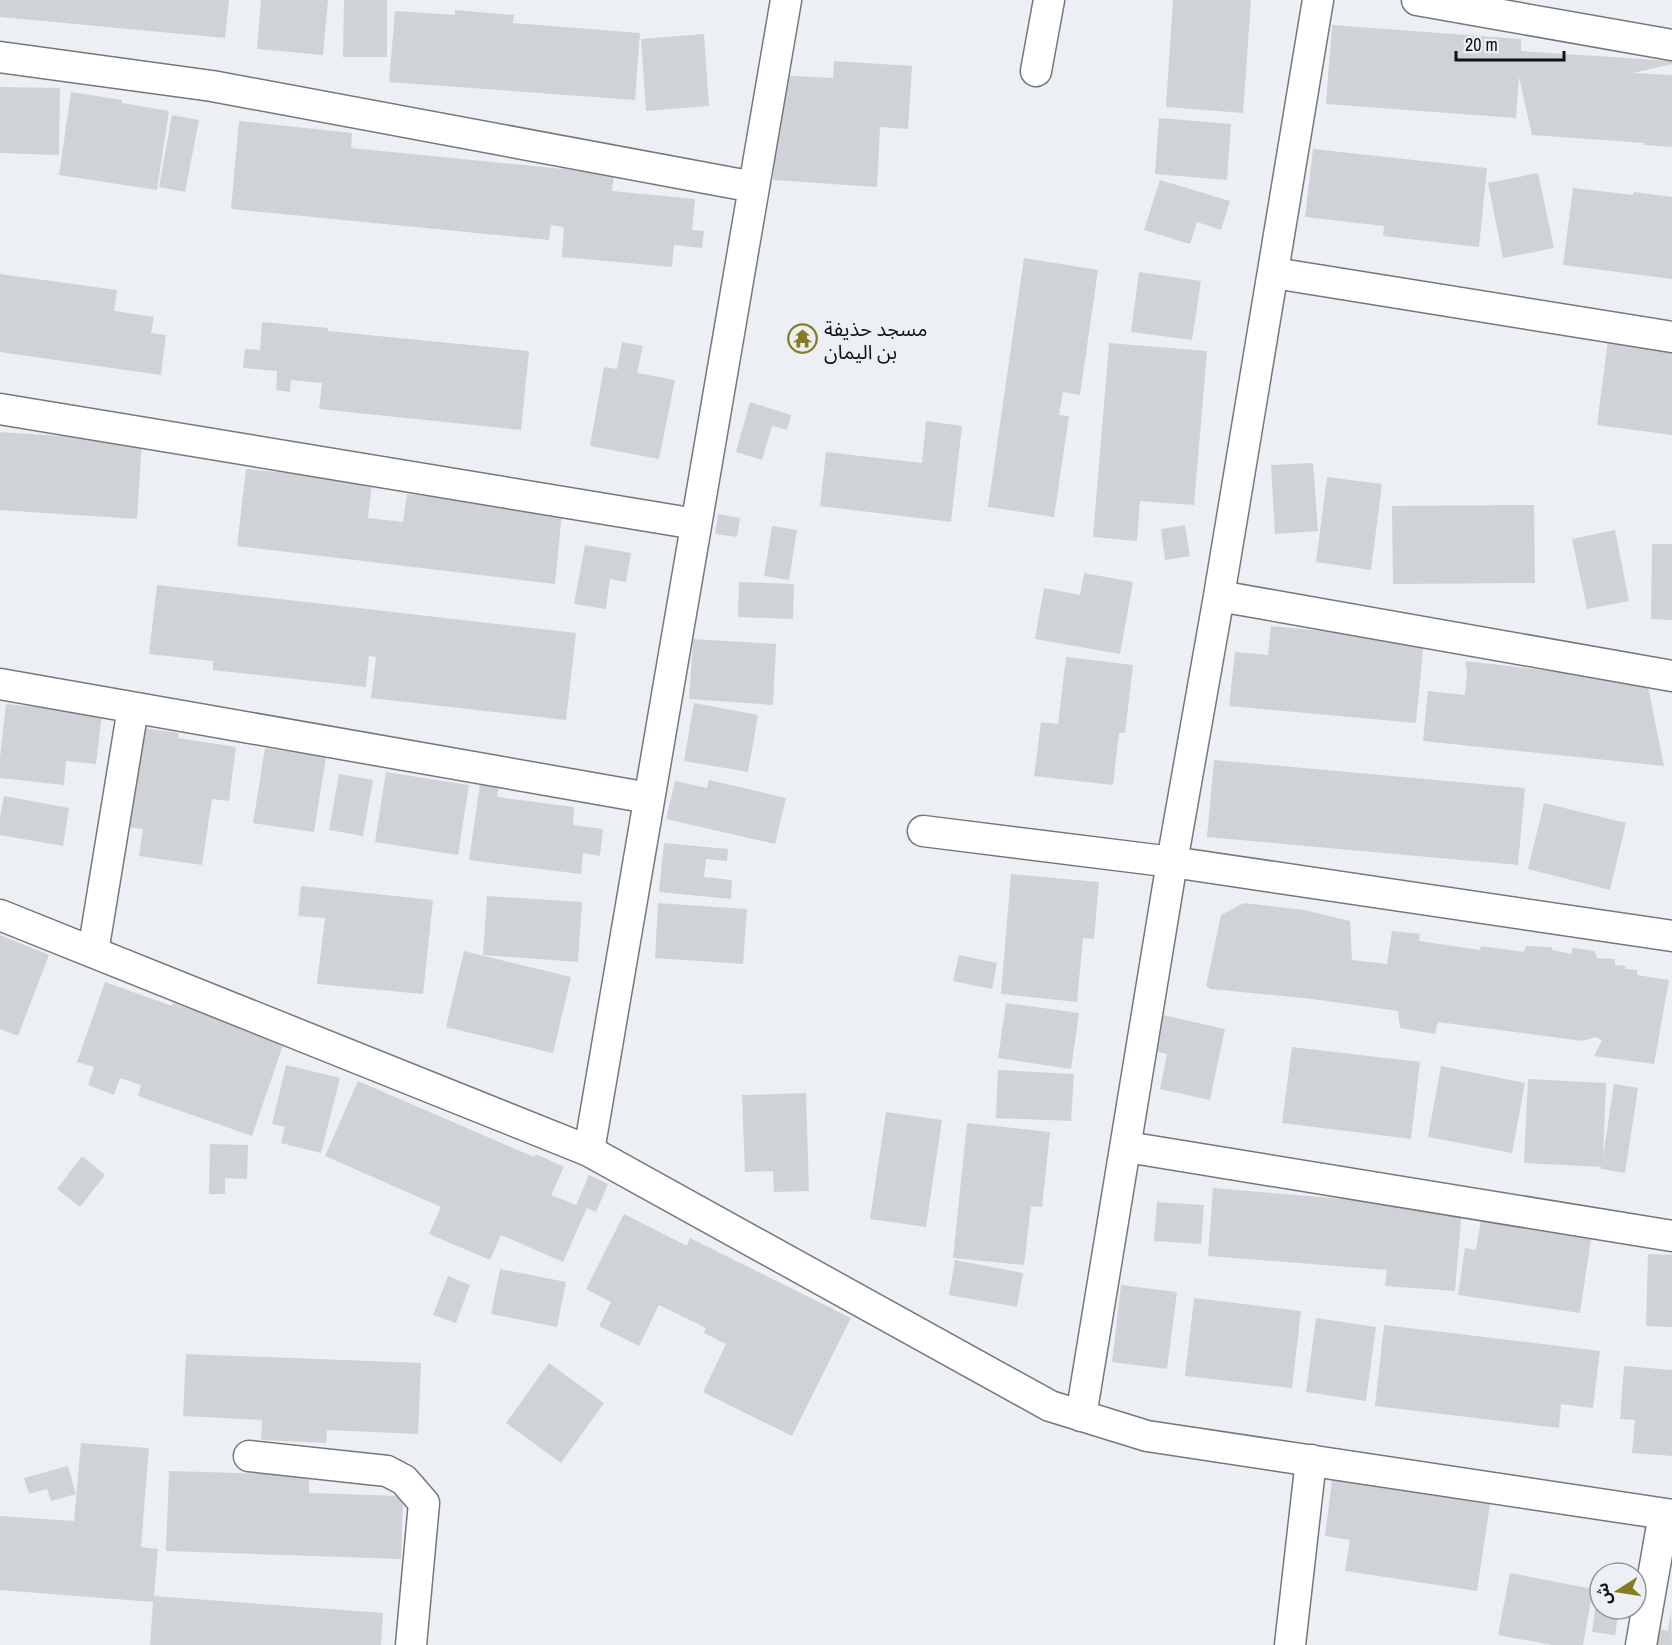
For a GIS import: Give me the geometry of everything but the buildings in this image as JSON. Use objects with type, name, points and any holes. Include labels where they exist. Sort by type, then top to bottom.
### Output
[{"type":"street","points":[[589,1151],[786,0]]},
{"type":"street","points":[[1036,71],[1049,0]]},
{"type":"street","points":[[1082,1416],[1172,862],[1274,273],[1318,0]]},
{"type":"street","points":[[1417,0],[1672,45]]},
{"type":"street","points":[[0,57],[212,86],[754,187]]},
{"type":"street","points":[[1274,273],[1672,337]]},
{"type":"street","points":[[0,409],[696,524]]},
{"type":"street","points":[[1219,596],[1672,676]]},
{"type":"street","points":[[0,684],[649,798]]},
{"type":"street","points":[[93,952],[133,708]]},
{"type":"street","points":[[923,831],[1172,862],[1672,936]]},
{"type":"street","points":[[0,915],[589,1151],[1050,1406],[1147,1436],[1668,1514],[1641,1645]]},
{"type":"street","points":[[1127,1147],[1672,1236]]},
{"type":"street","points":[[249,1456],[387,1472],[404,1480],[424,1503],[411,1645]]},
{"type":"street","points":[[1290,1645],[1311,1460]]},
{"type":"place","name":"مسجد حذيفة بن اليمان","points":[[803,339]]}]
